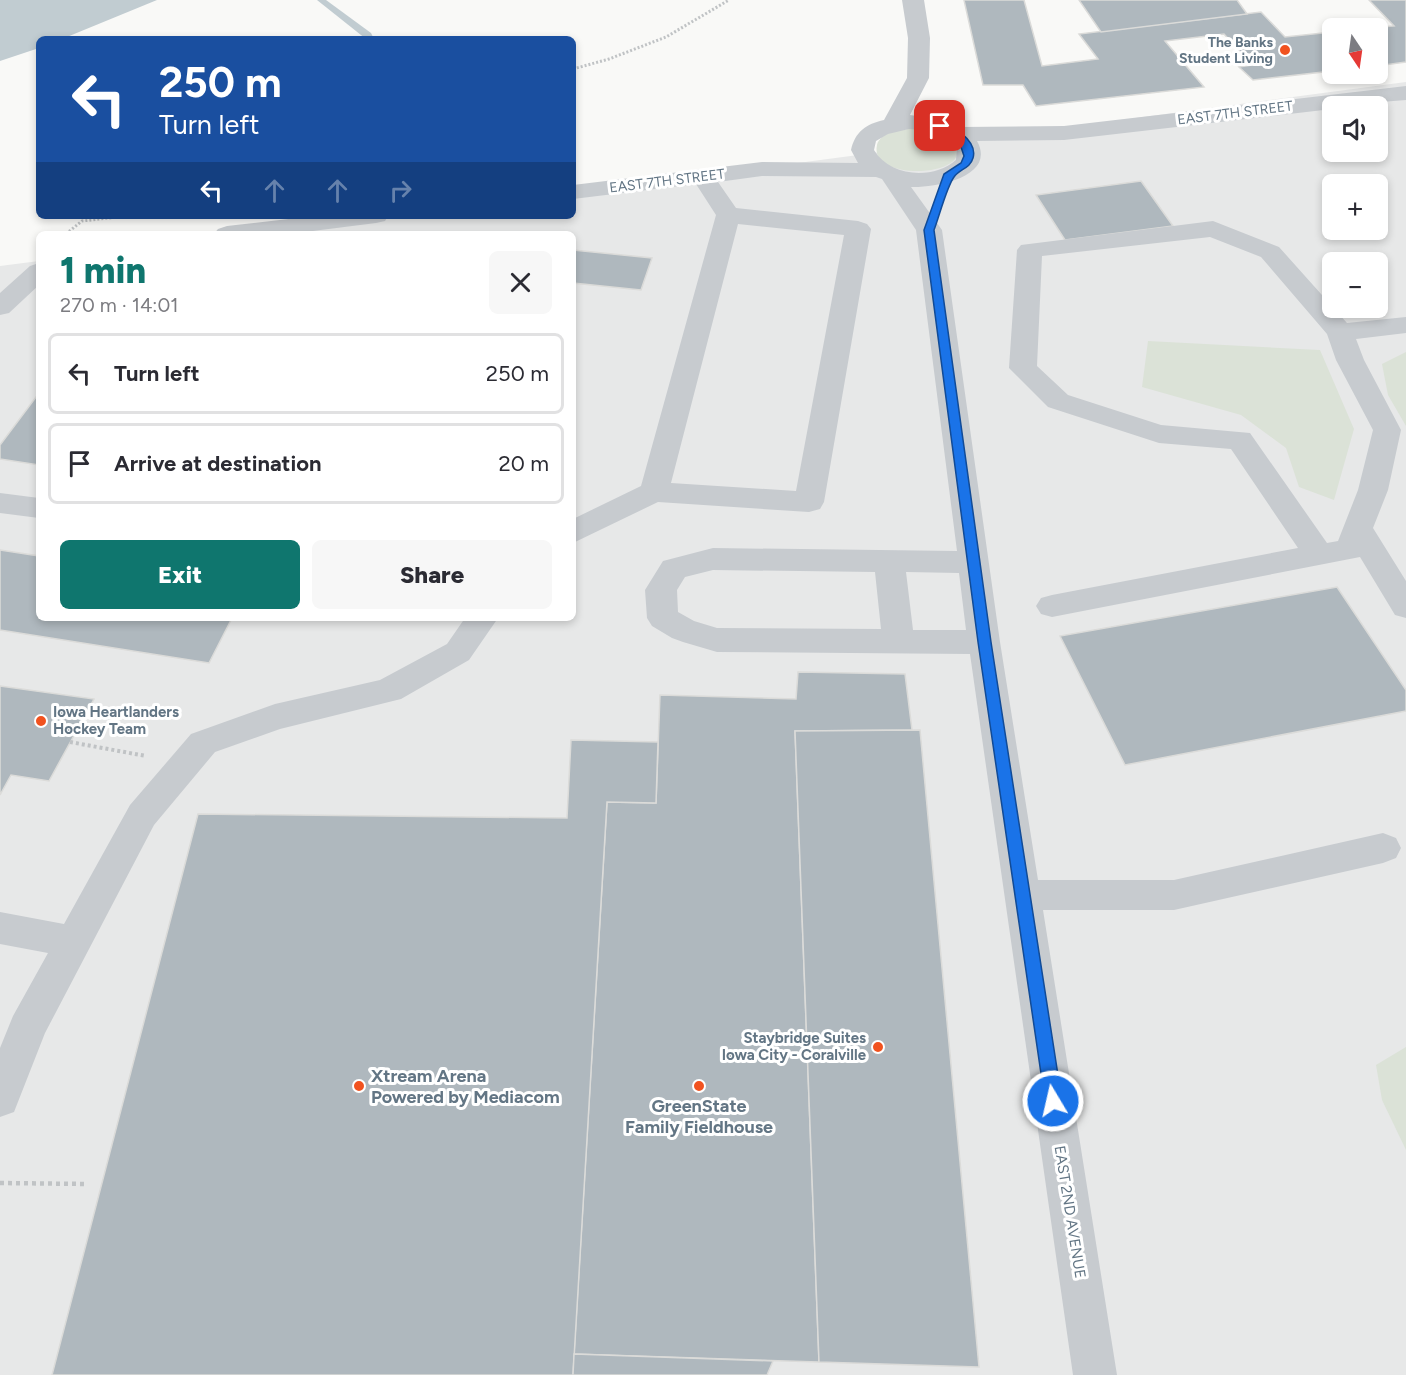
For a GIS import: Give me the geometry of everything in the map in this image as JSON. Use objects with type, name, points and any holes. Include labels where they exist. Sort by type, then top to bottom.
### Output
[{"type":"street","points":[[894,123],[918,78],[919,38],[913,0]]},
{"type":"street","points":[[918,78],[950,131],[968,147],[969,156],[958,168]]},
{"type":"street","name":"EAST 7TH STREET","points":[[576,192],[762,169],[848,144],[894,123],[925,123],[950,131],[1064,133],[1406,93]]},
{"type":"street","name":"EAST 7TH STREET","points":[[762,169],[885,173],[927,180],[1064,133]]},
{"type":"street","name":"EAST 2ND AVENUE","points":[[848,144],[863,143],[862,153],[867,162],[885,173],[929,230],[984,642],[1095,1375]]},
{"type":"street","name":"EAST 2ND AVENUE","points":[[929,230],[958,168]]},
{"type":"street","points":[[654,492],[728,215],[703,177]]},
{"type":"street","points":[[576,531],[654,492],[809,502],[858,229],[728,215]]},
{"type":"street","points":[[251,231],[351,219]]},
{"type":"street","points":[[1052,606],[1319,555],[1350,549],[1373,490],[1387,430],[1350,360],[1340,332],[1270,252],[1213,229],[1029,250],[1023,368],[1058,401],[1080,409],[1159,434],[1240,440],[1319,555]]},
{"type":"street","points":[[0,307],[36,272]]},
{"type":"street","points":[[1340,332],[1406,325]]},
{"type":"street","points":[[0,503],[36,508]]},
{"type":"street","points":[[1358,528],[1406,607]]},
{"type":"street","points":[[975,562],[713,559],[674,569],[661,590],[663,618],[683,630],[717,640],[984,642]]},
{"type":"street","points":[[889,561],[898,642]]},
{"type":"street","points":[[0,1099],[27,1028],[142,815],[203,743],[265,721],[389,690],[458,652],[480,621]]},
{"type":"street","points":[[1023,895],[1174,895],[1383,848]]},
{"type":"street","points":[[0,928],[74,942]]},
{"type":"path","points":[[576,68],[609,59],[666,37],[729,0]]},
{"type":"path","points":[[70,231],[82,222],[104,219]]},
{"type":"path","points":[[70,742],[186,764]]},
{"type":"path","points":[[0,1183],[88,1184]]},
{"type":"shaded area","points":[[0,0],[157,0],[69,36],[36,36],[36,49],[0,61]]},
{"type":"shaded area","points":[[1406,82],[1406,1375],[0,1375],[0,266],[36,261],[36,621],[576,621],[576,231],[272,231],[367,219],[576,219],[576,193]]},
{"type":"shaded area","points":[[908,129],[932,131],[948,138],[957,153],[952,162],[939,168],[922,171],[889,166],[879,157],[877,145],[879,141],[890,133]]},
{"type":"shaded area","points":[[1148,341],[1320,350],[1354,429],[1334,500],[1299,487],[1286,448],[1241,415],[1142,387]]},
{"type":"shaded area","points":[[1406,352],[1406,426],[1388,395],[1382,364]]},
{"type":"shaded area","points":[[1406,1047],[1406,1150],[1382,1100],[1376,1065]]},
{"type":"building","name":"The Banks Student Living","points":[[964,0],[1024,0],[1042,66],[1098,59],[1079,34],[1261,12],[1285,37],[1322,33],[1322,72],[1253,80],[1239,67],[1252,65],[1224,34],[1165,41],[1204,87],[1036,106],[1023,85],[983,85]]},
{"type":"building","points":[[1079,0],[1237,0],[1247,14],[1101,32]]},
{"type":"building","points":[[1369,0],[1406,0],[1406,62],[1388,64],[1388,26],[1394,26]]},
{"type":"building","points":[[1141,181],[1173,226],[1065,240],[1036,195]]},
{"type":"building","points":[[576,250],[652,258],[641,290],[576,283]]},
{"type":"building","points":[[36,397],[36,465],[0,459],[0,445]]},
{"type":"building","points":[[0,550],[36,556],[36,621],[230,621],[209,663],[0,630]]},
{"type":"building","points":[[1337,587],[1406,690],[1406,711],[1125,765],[1060,636]]},
{"type":"building","name":"GreenState Family Fieldhouse","points":[[798,672],[905,674],[912,730],[795,731],[819,1362],[574,1354],[607,802],[656,803],[660,695],[796,699]]},
{"type":"building","name":"Iowa Heartlanders Hockey Team","points":[[0,686],[94,699],[49,781],[11,775],[0,795]]},
{"type":"building","name":"Staybridge Suites Iowa City - Coralville","points":[[920,730],[979,1367],[819,1362],[795,731]]},
{"type":"building","name":"Xtream Arena Powered by Mediacom","points":[[571,740],[658,742],[656,803],[607,802],[573,1375],[52,1375],[198,814],[567,818]]},
{"type":"building","points":[[574,1354],[773,1361],[767,1375],[573,1375]]},
{"type":"waterway","points":[[321,0],[368,36]]},
{"type":"place","name":"The Banks Student Living","points":[[1285,50]]},
{"type":"place","name":"Iowa Heartlanders Hockey Team","points":[[41,721]]},
{"type":"place","name":"Staybridge Suites Iowa City - Coralville","points":[[878,1047]]},
{"type":"place","name":"Xtream Arena Powered by Mediacom","points":[[359,1086]]},
{"type":"place","name":"GreenState Family Fieldhouse","points":[[699,1086]]},
{"type":"route","points":[[940,126],[963,139],[968,147],[969,156],[965,165],[949,174],[929,230],[984,642],[1053,1101]]}]
